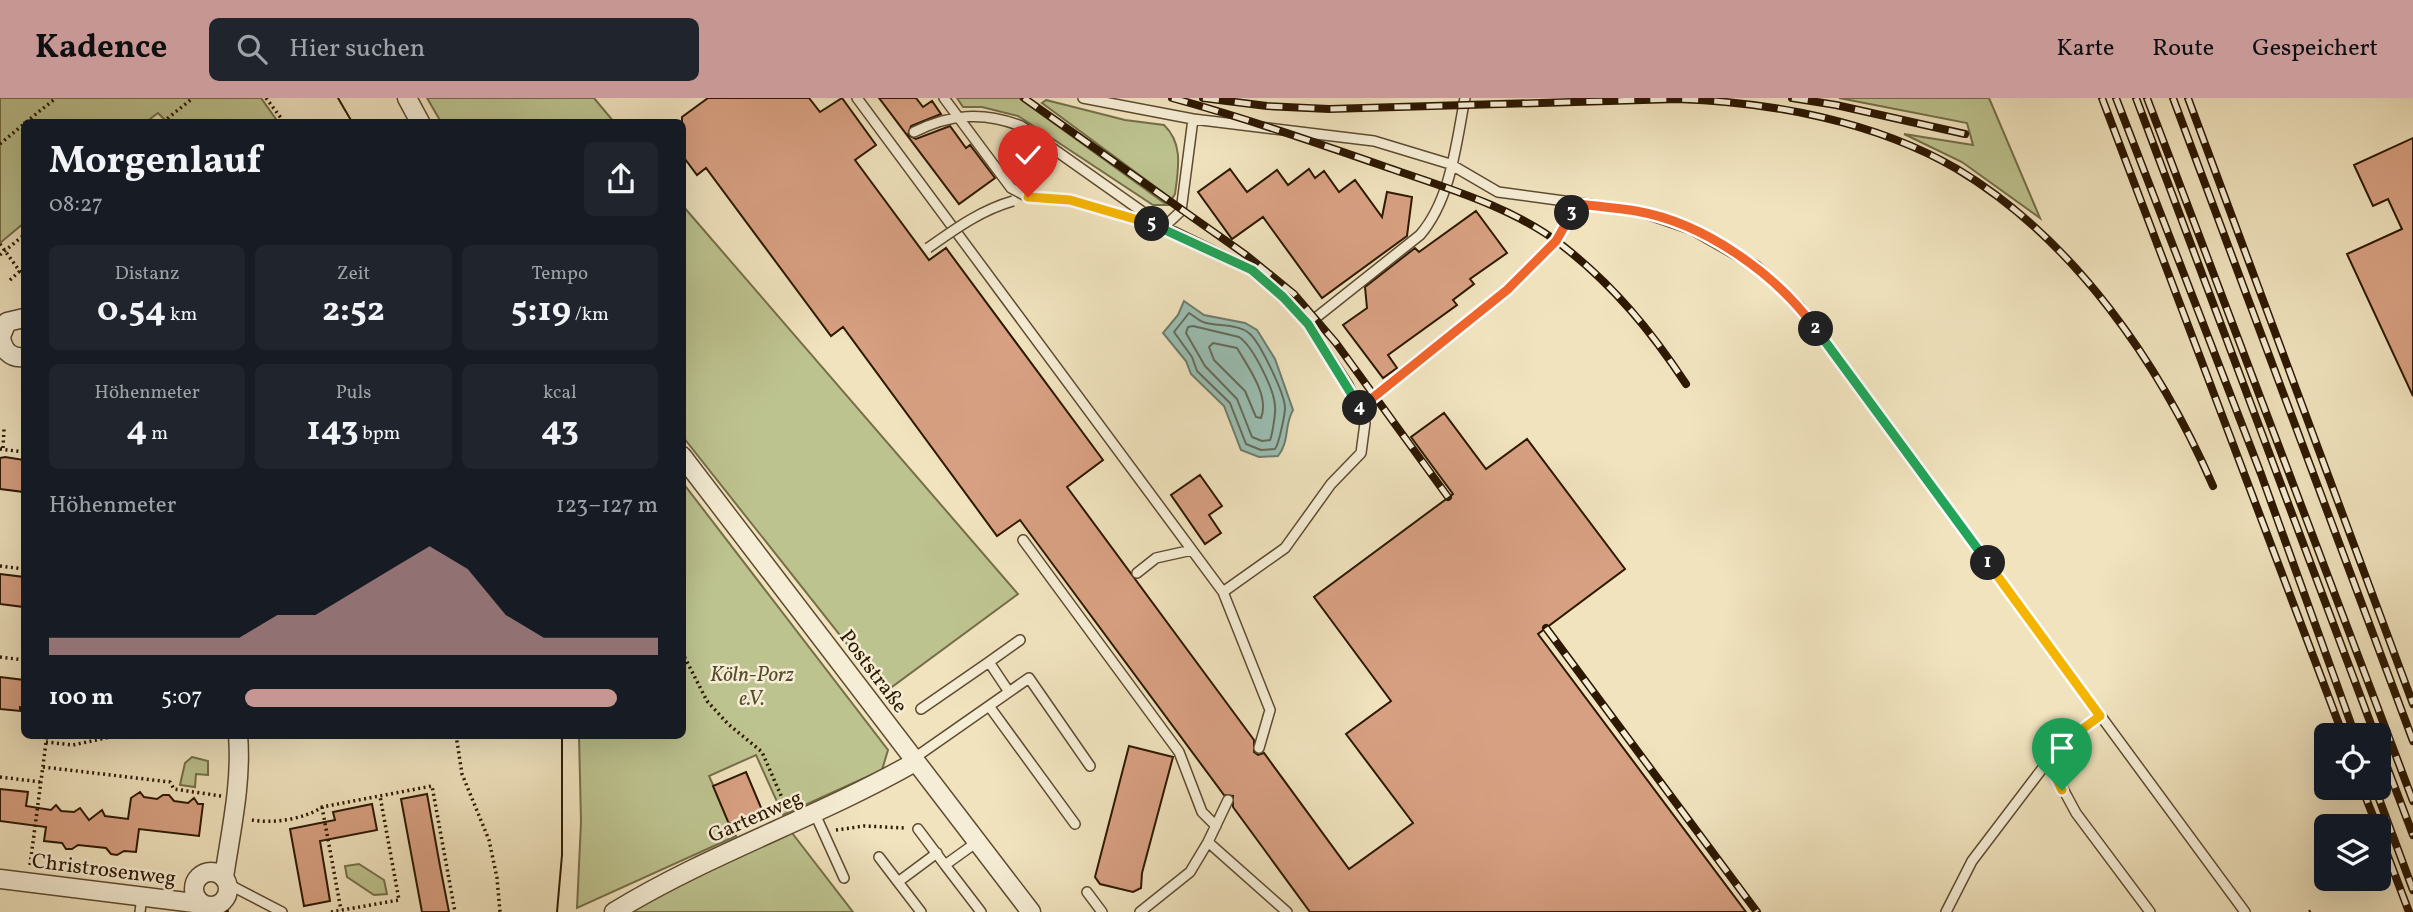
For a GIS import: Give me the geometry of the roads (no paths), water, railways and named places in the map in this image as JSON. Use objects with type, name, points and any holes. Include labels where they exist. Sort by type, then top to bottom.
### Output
[{"type":"street","points":[[407,98],[418,119]]},
{"type":"street","points":[[21,319],[7,322],[1,333],[1,344],[5,350],[21,356]]},
{"type":"street","name":"Poststraße","points":[[686,461],[1031,912]]},
{"type":"street","points":[[226,880],[240,754],[238,739]]},
{"type":"street","name":"Gartenweg","points":[[614,912],[663,882],[815,814],[914,761]]},
{"type":"street","name":"Christrosenweg","points":[[0,879],[141,904],[214,906],[227,897],[226,880],[208,872],[196,880],[194,894],[202,904]]},
{"type":"lane","points":[[857,98],[1223,592],[1270,710],[1259,748]]},
{"type":"lane","points":[[944,98],[1011,188],[1028,197]]},
{"type":"lane","points":[[1083,98],[1193,119],[1374,141],[1450,164],[1498,192],[1638,211],[1692,229],[1756,266],[1799,306],[2245,912]]},
{"type":"lane","points":[[1308,324],[1420,235],[1434,218],[1441,204],[1465,98]]},
{"type":"lane","points":[[914,132],[945,119],[974,115],[998,117],[1021,126],[1164,227],[1252,270],[1308,324],[1348,385],[1365,423],[1361,453],[1331,484],[1285,548],[1223,592]]},
{"type":"lane","points":[[1164,227],[1181,211],[1193,119]]},
{"type":"lane","points":[[928,248],[996,205],[1028,197],[1070,200],[1164,227]]},
{"type":"lane","points":[[1359,409],[1507,290],[1556,241],[1577,204]]},
{"type":"lane","points":[[1024,540],[1179,752],[1202,812],[1216,826]]},
{"type":"lane","points":[[1137,573],[1156,558],[1192,550]]},
{"type":"lane","points":[[921,709],[1020,640]]},
{"type":"lane","points":[[989,662],[1009,692]]},
{"type":"lane","points":[[914,761],[1029,678],[1090,766]]},
{"type":"lane","points":[[989,706],[1075,824]]},
{"type":"lane","points":[[1946,912],[1972,861],[2048,761],[2073,736],[2100,716]]},
{"type":"lane","points":[[2048,761],[2076,813],[2149,912]]},
{"type":"lane","points":[[1140,912],[1190,872],[1228,800]]},
{"type":"lane","points":[[815,814],[844,878]]},
{"type":"lane","points":[[918,829],[981,912]]},
{"type":"lane","points":[[945,865],[977,842]]},
{"type":"lane","points":[[1208,842],[1287,912]]},
{"type":"lane","points":[[898,882],[937,853]]},
{"type":"lane","points":[[879,857],[921,912]]},
{"type":"lane","points":[[226,880],[278,911]]},
{"type":"lane","points":[[1087,892],[1102,912]]},
{"type":"water","points":[[1184,301],[1204,315],[1245,323],[1257,330],[1275,359],[1293,410],[1284,445],[1278,456],[1259,457],[1241,450],[1224,406],[1191,374],[1186,361],[1163,333],[1178,315]]},
{"type":"tram line","points":[[338,98],[350,119]]},
{"type":"tram line","points":[[557,912],[562,855],[562,739]]},
{"type":"railway","points":[[1024,98],[1246,255],[1294,294],[1336,343],[1448,497]]},
{"type":"railway","points":[[1172,98],[1281,131],[1434,183],[1480,200],[1524,221],[1563,246],[1615,293],[1645,328],[1686,384]]},
{"type":"railway","points":[[1203,98],[1267,106],[1329,109],[1677,99],[1713,101],[1749,104],[1821,117],[1892,138],[1957,169],[1999,198],[2039,231],[2075,268],[2109,308],[2140,351],[2192,440],[2213,486]]},
{"type":"railway","points":[[1792,98],[1836,105],[1965,134]]},
{"type":"railway","points":[[2102,98],[2338,723]]},
{"type":"railway","points":[[2116,98],[2261,474],[2351,723]]},
{"type":"railway","points":[[2136,98],[2370,723]]},
{"type":"railway","points":[[2147,98],[2413,801]]},
{"type":"railway","points":[[2173,98],[2413,741]]},
{"type":"railway","points":[[2188,98],[2413,704]]},
{"type":"railway","points":[[1546,628],[1757,912]]},
{"type":"railway","points":[[2391,777],[2413,835]]},
{"type":"railway","points":[[2367,800],[2372,814]]},
{"type":"railway","points":[[2379,800],[2413,890]]},
{"type":"railway","points":[[2391,864],[2409,912]]},
{"type":"park label","name":"Köln-Porz e.V.","points":[[752,686]]}]
